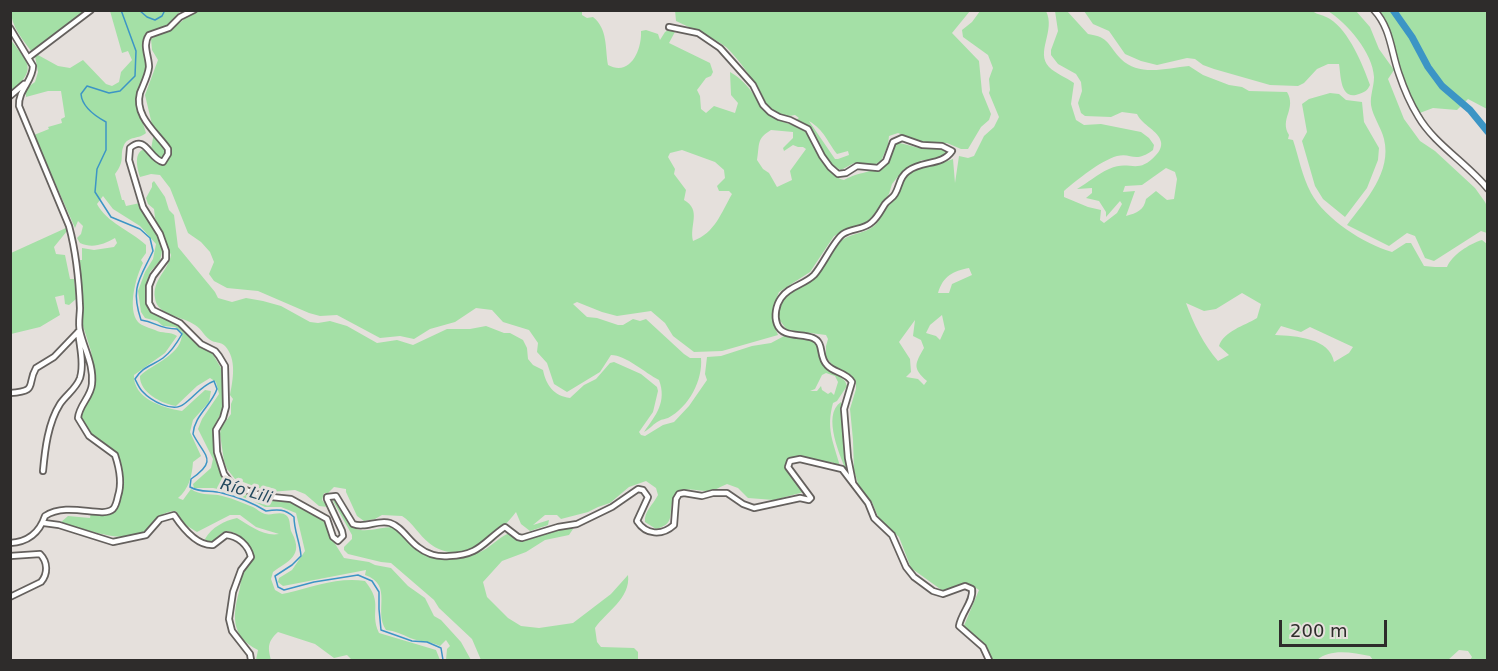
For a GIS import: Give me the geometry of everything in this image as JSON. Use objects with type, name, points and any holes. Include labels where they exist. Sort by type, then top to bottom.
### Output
[{"type":"street","points":[[29,57],[91,10]]},
{"type":"street","points":[[194,10],[180,16],[169,28],[149,35],[145,42],[149,69],[138,104],[146,122],[168,149],[166,160],[157,161],[141,143],[130,148],[129,160],[143,207],[160,234],[166,251],[166,259],[153,276],[149,286],[149,303],[153,310],[180,323],[201,344],[214,351],[225,366],[226,407],[223,418],[217,426],[216,440],[224,474],[231,483],[262,496],[283,497],[300,502],[327,519],[333,537],[338,541],[343,536],[342,531],[327,500],[327,497],[336,496],[353,524],[363,526],[385,522],[391,524],[399,528],[419,548],[439,556],[464,555],[486,543],[505,527],[522,538],[577,524],[612,507],[638,489],[646,493],[648,497],[636,521],[644,529],[660,533],[674,525],[676,500],[679,494],[702,496],[727,493],[743,504],[754,508],[800,498],[809,500],[811,498],[788,467],[790,461],[837,467],[868,503],[874,518],[892,535],[906,567],[914,577],[933,591],[943,594],[965,586],[972,589],[973,594],[959,626],[983,647],[990,660]]},
{"type":"street","points":[[1374,10],[1388,33],[1398,72],[1410,102],[1420,119],[1432,134],[1468,166],[1488,189]]},
{"type":"street","points":[[669,27],[698,33],[720,48],[753,85],[762,105],[778,117],[808,129],[822,156],[838,174],[846,173],[857,166],[878,168],[886,161],[893,142],[902,138],[922,145],[942,146],[952,151],[944,160],[916,166],[906,172],[895,194],[873,222],[845,232],[839,237],[828,257],[814,274],[804,283],[791,288],[783,295],[776,310],[776,323],[780,330],[785,334],[801,334],[818,340],[826,364],[846,375],[852,382],[844,409],[848,458],[854,484]]},
{"type":"street","points":[[10,28],[29,57],[33,69],[20,93],[19,106],[69,226],[74,246],[80,308],[80,376],[76,386],[58,408],[44,453],[43,471]]},
{"type":"street","points":[[10,96],[28,80]]},
{"type":"street","points":[[10,393],[27,390],[31,386],[36,368],[54,357],[79,331]]},
{"type":"street","points":[[10,543],[30,538],[44,523],[45,516],[60,508],[100,512],[111,510],[115,506],[120,491],[115,455],[89,436],[78,418],[81,407],[92,390],[93,381],[89,356],[79,331]]},
{"type":"street","points":[[44,523],[59,525],[113,542],[146,535],[160,519],[174,514],[178,522],[201,543],[213,545],[226,535],[236,538],[247,548],[251,557],[241,570],[233,592],[230,626],[250,654],[251,660]]},
{"type":"street","points":[[10,555],[40,554],[45,561],[46,571],[45,578],[41,582],[10,597]]},
{"type":"green space","points":[[194,10],[582,11],[582,15],[587,18],[593,17],[601,27],[604,33],[608,65],[616,68],[629,64],[634,59],[640,46],[641,31],[646,30],[658,34],[660,40],[665,32],[672,28],[676,30],[669,43],[710,63],[713,72],[697,90],[701,109],[706,113],[714,106],[735,113],[738,103],[731,95],[730,72],[744,82],[762,106],[775,118],[805,131],[824,164],[840,179],[844,180],[887,163],[889,152],[896,142],[919,148],[946,149],[950,153],[935,160],[921,160],[900,174],[892,184],[889,194],[868,222],[834,236],[810,272],[779,292],[773,307],[774,325],[778,335],[722,351],[694,352],[673,336],[665,323],[651,311],[617,316],[577,302],[573,304],[587,317],[618,325],[623,325],[633,319],[640,321],[646,319],[684,354],[690,358],[701,358],[700,375],[688,400],[676,413],[657,422],[644,432],[661,402],[659,380],[629,361],[611,355],[600,372],[567,392],[554,384],[547,363],[537,352],[538,343],[529,330],[503,322],[492,310],[476,308],[455,322],[430,329],[414,339],[400,336],[380,338],[337,315],[320,316],[309,313],[258,291],[227,288],[214,281],[209,274],[214,262],[210,252],[188,233],[170,188],[160,175],[151,174],[140,177],[138,167],[137,158],[141,151],[151,149],[154,133],[145,95],[158,60],[152,50],[151,39],[181,22]],"holes":[[[771,130],[793,132],[793,138],[783,148],[784,151],[793,145],[806,149],[790,171],[792,180],[777,187],[769,173],[757,160],[761,139]],[[682,150],[715,162],[724,170],[725,178],[717,186],[719,191],[729,191],[732,194],[712,228],[693,241],[694,213],[684,200],[686,190],[674,174],[675,169],[668,157],[670,153]]]},
{"type":"green space","points":[[675,10],[970,11],[952,33],[979,61],[982,92],[991,114],[968,149],[961,149],[947,143],[926,144],[898,133],[889,136],[881,161],[874,165],[854,163],[841,170],[829,164],[805,126],[796,120],[799,118],[795,115],[778,115],[769,107],[755,83],[726,47],[676,21]],"holes":[[[809,121],[822,132],[837,154],[848,151],[849,155],[835,159]]]},
{"type":"green space","points":[[11,11],[87,11],[32,52],[15,27]]},
{"type":"green space","points":[[110,11],[181,11],[166,26],[144,35],[147,69],[138,92],[137,104],[146,133],[126,142],[120,165],[115,174],[122,200],[126,206],[140,203],[158,234],[162,251],[160,261],[150,272],[148,279],[146,295],[148,303],[159,314],[178,323],[196,343],[212,353],[221,368],[224,407],[216,423],[213,436],[215,449],[228,480],[249,493],[289,499],[322,518],[327,522],[332,539],[344,558],[391,568],[408,586],[425,598],[434,616],[441,620],[461,642],[471,660],[446,660],[447,649],[450,646],[446,640],[440,646],[386,630],[381,615],[379,585],[374,579],[365,575],[366,570],[283,586],[278,582],[279,578],[292,570],[305,551],[296,513],[281,507],[265,507],[227,491],[194,488],[193,484],[211,468],[213,459],[198,429],[219,394],[216,382],[210,378],[197,386],[176,406],[158,400],[143,387],[140,376],[173,353],[181,340],[182,332],[175,327],[163,326],[157,321],[145,318],[141,312],[138,291],[153,259],[156,244],[140,226],[113,209],[103,196],[97,204],[101,211],[146,245],[146,253],[141,260],[143,263],[133,301],[133,309],[138,322],[177,336],[165,353],[134,375],[138,390],[143,396],[158,404],[182,411],[205,390],[211,391],[209,402],[193,420],[190,432],[201,456],[193,462],[189,482],[185,491],[178,498],[183,500],[191,489],[231,499],[265,514],[285,514],[289,520],[296,547],[293,557],[273,572],[271,579],[275,590],[282,594],[335,581],[365,581],[374,596],[375,619],[379,633],[436,650],[440,660],[352,660],[347,655],[334,658],[315,644],[278,632],[269,645],[271,660],[256,660],[258,650],[242,638],[235,615],[241,577],[253,554],[252,550],[242,538],[233,532],[224,532],[208,543],[205,539],[219,525],[237,518],[262,532],[279,534],[256,527],[240,515],[230,515],[197,532],[184,524],[176,511],[170,512],[161,515],[147,531],[128,537],[104,534],[60,523],[68,516],[90,518],[91,511],[105,514],[118,504],[122,488],[118,456],[111,448],[94,438],[81,420],[82,408],[90,398],[95,379],[91,351],[83,326],[80,260],[82,260],[82,248],[94,250],[114,247],[117,243],[115,238],[94,246],[80,243],[77,238],[83,226],[78,221],[75,228],[34,135],[49,129],[48,127],[62,123],[61,119],[65,117],[61,91],[48,91],[26,97],[26,92],[35,82],[38,72],[35,56],[38,55],[58,66],[70,68],[83,60],[106,84],[112,86],[119,82],[121,72],[132,60],[128,51],[122,53]]},
{"type":"green space","points":[[980,11],[1046,11],[1049,26],[1045,61],[1049,67],[1074,83],[1071,104],[1076,120],[1084,125],[1101,124],[1141,132],[1154,145],[1153,150],[1141,156],[1122,155],[1103,162],[1064,191],[1064,197],[1101,210],[1100,220],[1104,223],[1117,213],[1122,204],[1120,201],[1106,217],[1106,212],[1099,201],[1086,198],[1092,193],[1092,188],[1077,189],[1100,173],[1116,166],[1144,165],[1161,148],[1161,142],[1160,138],[1137,114],[1122,112],[1111,117],[1085,116],[1081,113],[1078,103],[1082,91],[1081,82],[1076,74],[1058,64],[1051,55],[1058,31],[1055,11],[1067,11],[1088,34],[1101,37],[1121,59],[1136,68],[1154,70],[1189,66],[1203,75],[1249,91],[1287,92],[1290,98],[1286,124],[1288,139],[1293,140],[1311,193],[1317,203],[1335,221],[1358,237],[1392,252],[1406,243],[1411,243],[1424,266],[1441,267],[1447,267],[1457,254],[1472,244],[1482,240],[1487,244],[1487,660],[1470,660],[1472,657],[1468,651],[1459,650],[1448,660],[1373,660],[1370,656],[1342,652],[1329,654],[1317,660],[987,660],[983,650],[963,628],[979,590],[968,583],[943,591],[911,568],[899,537],[879,519],[872,502],[859,487],[854,470],[850,409],[856,382],[851,375],[834,367],[826,357],[828,339],[826,335],[787,330],[778,318],[785,297],[812,280],[837,244],[877,223],[885,208],[897,194],[907,174],[919,167],[953,159],[955,183],[959,156],[968,158],[974,156],[984,136],[994,127],[999,117],[989,93],[989,79],[993,68],[988,55],[963,37],[962,30]],"holes":[[[1166,168],[1175,172],[1177,179],[1174,199],[1167,200],[1156,191],[1146,199],[1144,206],[1126,216],[1135,191],[1123,192],[1125,186],[1142,185]],[[969,268],[972,275],[952,284],[949,293],[938,293],[946,278]],[[1242,293],[1261,304],[1257,318],[1225,336],[1219,346],[1229,355],[1218,361],[1199,334],[1186,303],[1204,311],[1216,309]],[[942,315],[945,329],[940,340],[926,333],[930,325]],[[915,320],[913,336],[921,340],[924,348],[916,366],[927,381],[924,385],[918,379],[906,377],[911,372],[910,359],[899,342]],[[1281,326],[1301,332],[1310,327],[1353,347],[1349,353],[1334,362],[1326,348],[1319,343],[1302,338],[1275,335]]]},
{"type":"green space","points":[[1084,11],[1312,11],[1337,24],[1359,58],[1370,85],[1363,93],[1348,94],[1341,81],[1339,64],[1328,64],[1317,69],[1298,86],[1270,85],[1214,69],[1195,59],[1187,58],[1157,65],[1141,61],[1125,54],[1109,31],[1093,24]]},
{"type":"green space","points":[[1328,11],[1356,11],[1370,27],[1379,49],[1394,70],[1388,79],[1404,119],[1420,141],[1435,151],[1475,188],[1487,206],[1487,233],[1481,231],[1434,261],[1425,258],[1415,236],[1407,233],[1389,246],[1347,225],[1376,185],[1381,174],[1384,163],[1384,139],[1371,105],[1374,77],[1369,58],[1351,31]]},
{"type":"green space","points":[[1374,11],[1487,11],[1487,109],[1468,99],[1457,110],[1433,108],[1417,114],[1410,102],[1388,34]]},
{"type":"green space","points":[[10,39],[28,66],[24,78],[10,94]]},
{"type":"green space","points":[[1330,93],[1339,94],[1346,100],[1362,102],[1364,122],[1379,148],[1378,160],[1367,188],[1345,217],[1323,199],[1315,186],[1302,141],[1307,132],[1302,104],[1309,99]]},
{"type":"green space","points":[[154,181],[174,215],[178,247],[218,298],[232,302],[246,298],[281,306],[310,322],[330,321],[347,326],[377,343],[397,340],[413,345],[447,329],[486,326],[510,333],[523,340],[527,348],[528,359],[533,365],[543,370],[552,389],[559,395],[570,398],[614,362],[641,374],[657,387],[653,412],[639,432],[645,436],[663,425],[674,422],[689,406],[707,380],[705,374],[707,357],[721,356],[752,346],[771,343],[786,335],[809,338],[818,344],[830,369],[845,381],[847,386],[837,401],[833,403],[830,420],[831,435],[840,466],[832,462],[795,456],[787,464],[804,492],[774,500],[748,498],[738,488],[727,484],[711,491],[684,490],[673,500],[668,523],[656,529],[645,522],[647,511],[658,495],[656,488],[646,481],[629,487],[610,503],[588,512],[561,519],[557,515],[545,515],[533,525],[549,520],[548,525],[530,531],[521,524],[516,512],[499,531],[477,546],[465,551],[453,552],[441,550],[429,543],[402,516],[382,515],[364,521],[357,516],[346,489],[334,487],[328,493],[324,493],[322,500],[328,507],[319,506],[305,494],[295,490],[270,492],[235,479],[224,461],[220,434],[221,428],[231,414],[233,363],[229,351],[223,345],[210,340],[190,322],[160,309],[157,304],[156,286],[171,255],[155,218],[154,209],[148,204],[146,198]],"holes":[[[826,373],[835,376],[838,382],[834,395],[822,390],[821,386],[817,391],[810,391],[815,389],[822,375]]]},
{"type":"green space","points":[[66,228],[67,231],[54,247],[56,254],[65,255],[70,279],[74,279],[76,299],[69,305],[65,304],[64,295],[55,297],[60,315],[40,327],[11,334],[11,253]]},
{"type":"green space","points":[[841,402],[848,475],[834,437],[833,416],[835,408]]},
{"type":"green space","points":[[335,499],[354,528],[364,530],[392,527],[417,548],[441,558],[459,558],[476,554],[511,533],[525,540],[559,529],[569,527],[573,529],[569,535],[545,540],[526,552],[502,561],[483,582],[487,597],[508,618],[521,626],[539,628],[573,623],[611,594],[628,575],[626,591],[622,598],[595,628],[597,642],[601,647],[634,648],[638,652],[638,660],[481,660],[472,639],[439,608],[434,600],[391,563],[348,554],[344,550],[352,539],[352,535],[333,501]]},
{"type":"waterway","name":"Río Lili","points":[[121,10],[136,51],[135,76],[120,91],[109,93],[87,86],[81,94],[86,107],[106,122],[106,150],[97,169],[95,192],[111,217],[140,229],[150,238],[153,251],[138,284],[136,299],[141,320],[177,329],[182,334],[166,356],[138,375],[135,379],[137,384],[151,399],[162,405],[174,407],[184,404],[214,381],[217,389],[199,416],[193,434],[205,453],[207,462],[200,473],[191,479],[190,487],[228,495],[266,511],[288,512],[294,517],[301,556],[275,576],[278,587],[284,590],[314,582],[358,575],[372,581],[379,592],[381,630],[441,648],[443,660]]},
{"type":"waterway","name":"Río Lili","points":[[139,10],[155,20],[162,16],[165,10]]},
{"type":"waterway","points":[[1393,10],[1442,86],[1470,110],[1488,132]]}]
